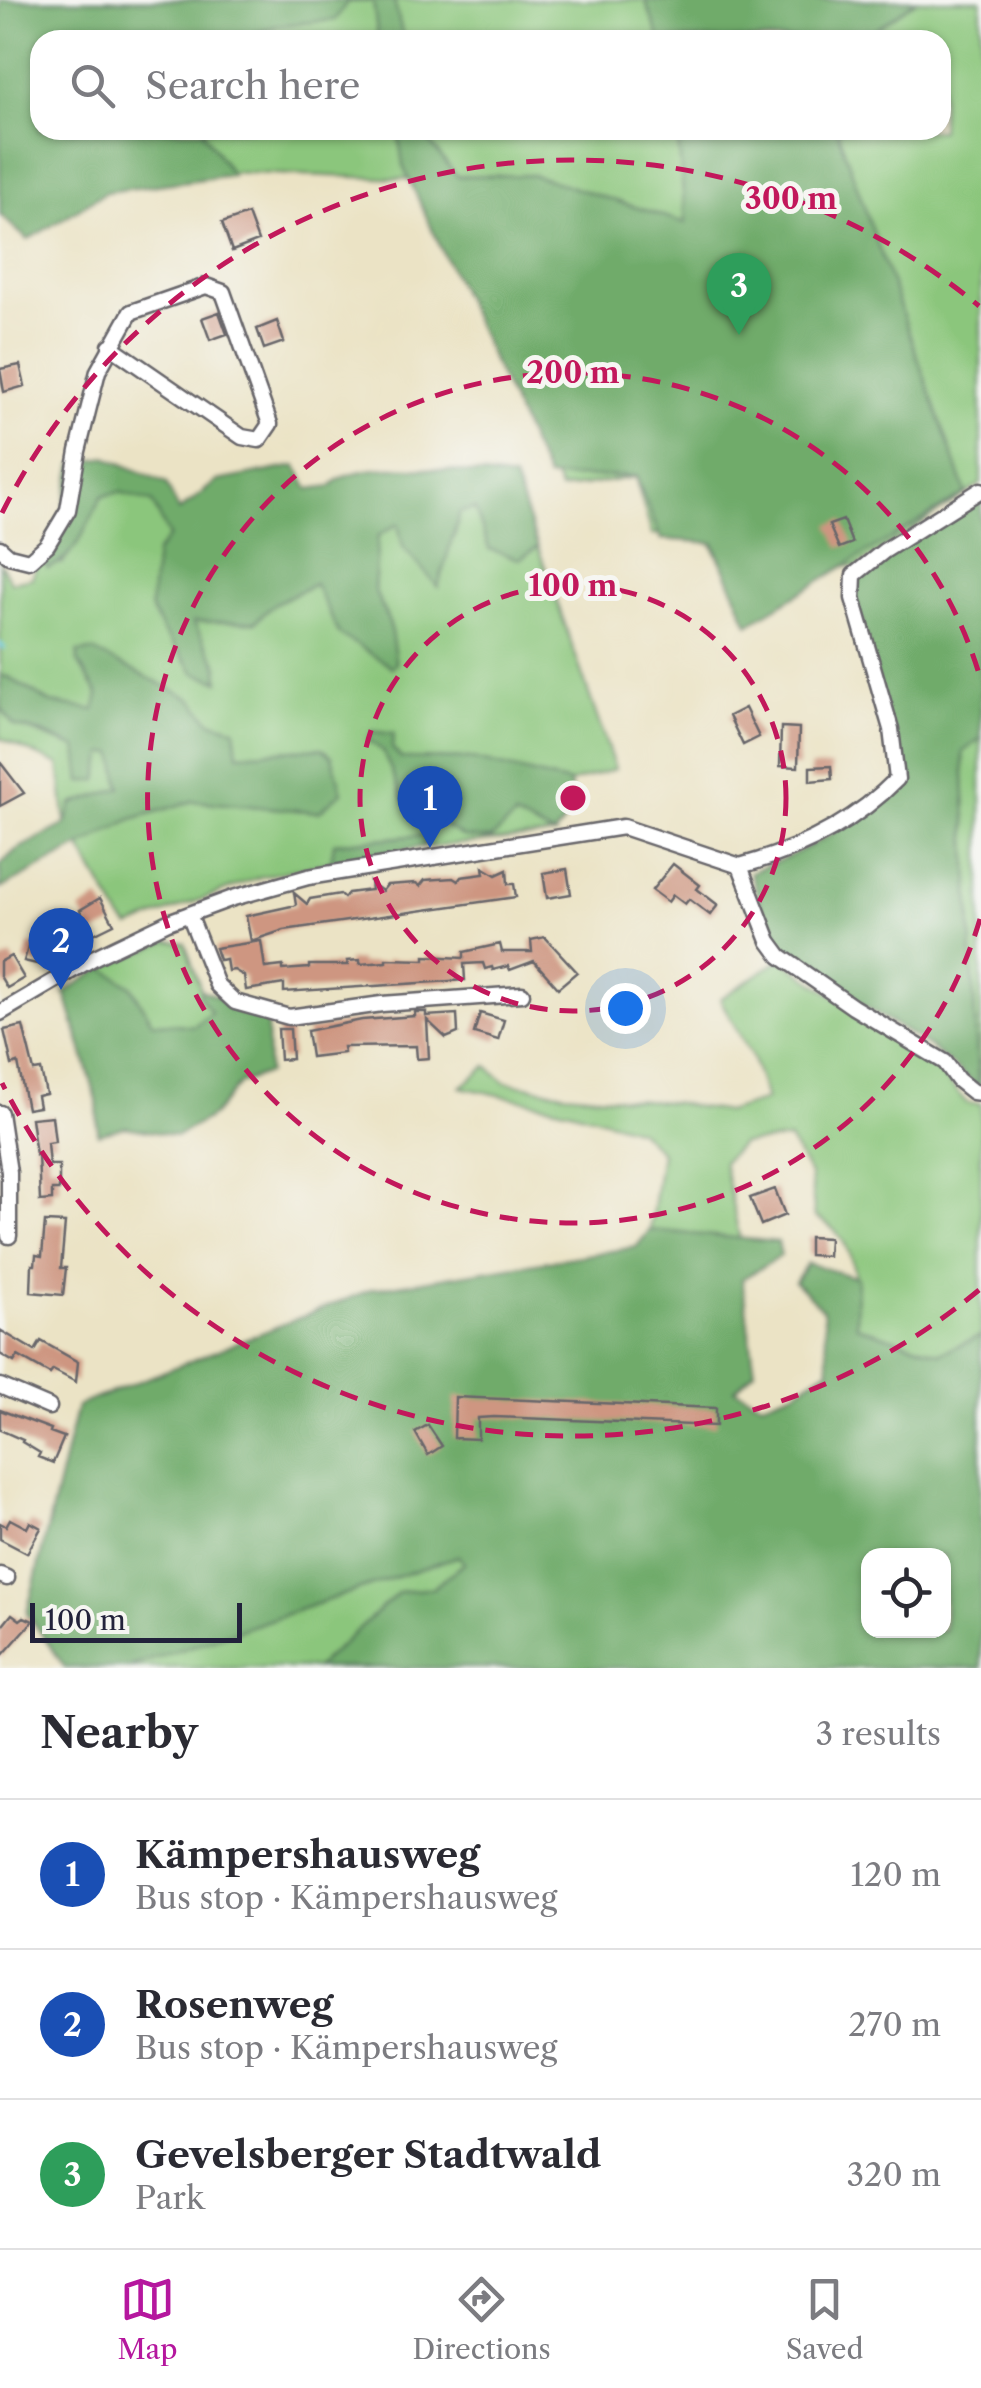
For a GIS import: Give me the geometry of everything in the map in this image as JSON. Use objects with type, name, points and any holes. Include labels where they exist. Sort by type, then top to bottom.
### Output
[{"type":"street","points":[[0,548],[10,556],[29,561],[47,545],[68,510],[98,370],[110,346],[130,312],[206,286],[224,292],[270,424],[259,440],[242,437],[110,346]]},
{"type":"street","points":[[0,1012],[95,957],[190,914],[308,877],[623,827],[740,866],[784,854],[810,841],[870,806],[897,779],[891,728],[853,598],[854,575],[884,551],[981,490]]},
{"type":"street","points":[[740,866],[769,941],[780,956],[853,1007],[945,1062],[958,1080],[977,1092]]},
{"type":"street","points":[[190,914],[217,985],[235,1002],[289,1016],[522,994]]},
{"type":"street","points":[[0,1112],[9,1172],[8,1236]]},
{"type":"street","points":[[0,1386],[48,1406]]},
{"type":"green space","points":[[0,0],[981,0],[981,484],[856,567],[835,566],[740,599],[704,529],[652,535],[635,477],[560,490],[434,180],[220,172],[27,173]]},
{"type":"green space","points":[[0,0],[394,0],[402,30],[377,30],[373,1],[347,2],[335,20],[265,30],[30,30],[30,140],[209,140],[232,175],[106,192],[28,240],[0,215]]},
{"type":"green space","points":[[645,0],[917,0],[875,30],[656,30]]},
{"type":"green space","points":[[399,140],[429,140],[457,176],[534,175],[686,223],[678,140],[841,140],[966,493],[748,624],[714,543],[661,539],[636,476],[547,478],[403,166]]},
{"type":"green space","points":[[106,457],[166,483],[179,511],[217,481],[296,466],[309,489],[331,486],[366,470],[391,468],[514,479],[538,547],[519,559],[489,549],[475,509],[460,512],[438,587],[403,547],[398,524],[378,536],[374,589],[390,625],[396,664],[392,667],[339,634],[315,584],[275,603],[255,622],[193,622],[218,665],[219,681],[195,673],[163,632],[150,607],[156,553],[169,536],[152,502],[120,492],[102,496],[81,538],[66,557],[48,568],[39,557],[61,521],[73,464]]},
{"type":"green space","points":[[120,492],[152,502],[169,536],[195,673],[218,681],[218,665],[192,621],[255,622],[275,603],[315,584],[390,625],[374,590],[378,535],[399,523],[454,538],[460,512],[475,508],[519,559],[538,547],[615,769],[570,783],[472,759],[401,758],[392,748],[383,751],[405,803],[464,837],[491,839],[515,816],[554,835],[429,847],[422,835],[335,843],[331,862],[260,877],[129,927],[79,846],[132,819],[193,801],[319,812],[321,748],[238,754],[235,729],[210,721],[192,699],[78,652],[78,662],[98,694],[95,711],[51,703],[9,677],[0,676],[0,563],[11,582],[32,578],[39,557],[62,564],[102,496]]},
{"type":"green space","points":[[981,493],[981,738],[963,752],[978,1087],[931,1048],[783,954],[771,938],[750,872],[831,834],[868,810],[902,780],[856,599],[858,577]]},
{"type":"green space","points":[[93,651],[192,699],[210,721],[235,729],[238,754],[322,748],[332,756],[342,792],[319,812],[193,801],[132,819],[0,889],[0,865],[16,850],[66,824],[72,804],[121,788],[114,753],[104,754],[98,780],[81,782],[77,748],[14,726],[0,706],[0,676],[51,703],[95,710],[98,694],[78,662],[78,652]]},
{"type":"green space","points":[[0,706],[14,726],[76,747],[115,753],[121,789],[73,804],[66,824],[59,765],[0,738]]},
{"type":"green space","points":[[372,731],[394,734],[392,748],[401,758],[472,759],[570,783],[570,811],[554,835],[515,817],[491,839],[464,837],[405,803],[383,751],[368,740]]},
{"type":"green space","points":[[981,738],[981,1089],[963,751]]},
{"type":"green space","points":[[423,835],[426,845],[422,847],[331,862],[334,843]]},
{"type":"green space","points":[[167,941],[185,943],[200,996],[211,1012],[194,1026],[152,1022],[131,986],[103,968]]},
{"type":"green space","points":[[781,959],[933,1065],[967,1103],[981,1104],[981,1336],[940,1353],[856,1326],[855,1279],[848,1249],[829,1226],[815,1217],[810,1175],[789,1139],[741,1144],[723,1162],[740,1239],[650,1230],[661,1152],[639,1130],[570,1110],[461,1087],[487,1066],[505,1082],[564,1093],[677,1103],[726,1112],[766,1100],[753,1059],[720,999]]},
{"type":"green space","points":[[103,968],[131,986],[152,1022],[194,1026],[211,1012],[200,996],[201,990],[267,1015],[268,1073],[240,1083],[212,1116],[177,1136],[125,1127],[98,1134],[97,1101],[65,992]]},
{"type":"green space","points":[[650,1230],[778,1242],[781,1256],[742,1279],[755,1371],[735,1389],[762,1403],[795,1391],[829,1369],[823,1310],[795,1282],[807,1263],[857,1278],[856,1326],[940,1353],[981,1336],[981,1668],[316,1668],[399,1592],[433,1588],[464,1563],[458,1556],[127,1668],[65,1668],[27,1613],[77,1406],[372,1289],[636,1247]]},
{"type":"green space","points":[[458,1556],[465,1562],[433,1588],[399,1592],[316,1668],[127,1668]]},
{"type":"building","points":[[248,214],[258,241],[232,251],[222,223]]},
{"type":"building","points":[[219,312],[227,334],[210,340],[202,318]]},
{"type":"building","points":[[277,321],[284,342],[264,349],[257,329]]},
{"type":"building","points":[[20,365],[25,386],[4,392],[0,369]]},
{"type":"building","points":[[843,520],[852,543],[839,548],[829,525]]},
{"type":"building","points":[[745,708],[759,737],[743,745],[729,716]]},
{"type":"building","points":[[781,727],[799,728],[798,767],[780,766]]},
{"type":"building","points":[[0,762],[24,793],[0,806]]},
{"type":"building","points":[[831,766],[832,779],[810,781],[810,767]]},
{"type":"building","points":[[673,864],[718,905],[710,915],[689,899],[685,904],[673,895],[668,902],[652,890]]},
{"type":"building","points":[[483,867],[496,875],[507,870],[508,884],[514,884],[516,897],[284,930],[251,941],[246,916],[296,905],[294,893],[307,904],[310,899],[340,894],[344,898],[348,893],[371,890],[370,882],[382,891],[387,885],[420,886],[425,880],[458,881],[461,877],[484,874]]},
{"type":"building","points":[[567,869],[571,894],[547,898],[543,873]]},
{"type":"building","points":[[100,898],[114,924],[51,955],[54,961],[45,966],[24,961],[29,944],[35,946],[55,934],[53,931],[68,920],[88,925],[80,910]]},
{"type":"building","points":[[545,937],[577,972],[558,988],[534,961],[510,970],[508,966],[493,970],[485,969],[483,963],[464,964],[465,980],[284,992],[284,984],[246,990],[244,976],[228,971],[226,959],[219,960],[215,948],[261,941],[265,968],[283,966],[283,970],[348,965],[347,961],[360,960],[360,964],[386,959],[425,960],[425,956],[464,958],[464,952],[500,944],[502,952],[532,952],[531,940]]},
{"type":"building","points":[[11,956],[24,978],[7,988],[0,976],[0,962]]},
{"type":"building","points":[[415,1012],[426,1012],[426,1016],[457,1014],[458,1033],[446,1038],[427,1020],[429,1058],[417,1059],[416,1046],[343,1047],[344,1053],[311,1057],[307,1031],[362,1020],[415,1016]]},
{"type":"building","points":[[480,1013],[504,1020],[498,1040],[474,1033]]},
{"type":"building","points":[[23,1026],[34,1071],[41,1070],[46,1094],[37,1096],[39,1107],[27,1109],[18,1063],[12,1065],[4,1030]]},
{"type":"building","points":[[278,1029],[290,1029],[292,1059],[280,1060]]},
{"type":"building","points":[[52,1116],[55,1142],[47,1143],[49,1165],[59,1165],[59,1190],[52,1190],[52,1200],[40,1201],[38,1154],[31,1118]]},
{"type":"building","points":[[775,1189],[785,1215],[761,1225],[750,1198]]},
{"type":"building","points":[[45,1222],[65,1223],[63,1295],[31,1292],[32,1265],[36,1255],[42,1256]]},
{"type":"building","points":[[809,1237],[829,1238],[828,1256],[809,1255]]},
{"type":"building","points":[[0,1330],[35,1351],[41,1341],[78,1362],[76,1382],[53,1370],[50,1374],[18,1356],[14,1362],[0,1354]]},
{"type":"building","points":[[455,1397],[716,1408],[716,1426],[494,1417],[478,1418],[478,1439],[454,1438]]},
{"type":"building","points":[[0,1410],[64,1437],[53,1463],[38,1457],[40,1453],[23,1440],[0,1430]]},
{"type":"building","points":[[428,1425],[442,1446],[428,1455],[415,1432]]},
{"type":"building","points":[[10,1519],[27,1528],[30,1522],[41,1528],[27,1553],[0,1539],[0,1523],[6,1526]]},
{"type":"building","points":[[12,1614],[20,1620],[24,1617],[33,1621],[0,1658],[0,1629]]},
{"type":"waterway","points":[[0,644],[4,648]]},
{"type":"place","name":"Gevelsberger Stadtwald","points":[[739,335]]},
{"type":"place","name":"Kämpershausweg","points":[[430,848]]},
{"type":"place","name":"Rosenweg","points":[[61,990]]}]
